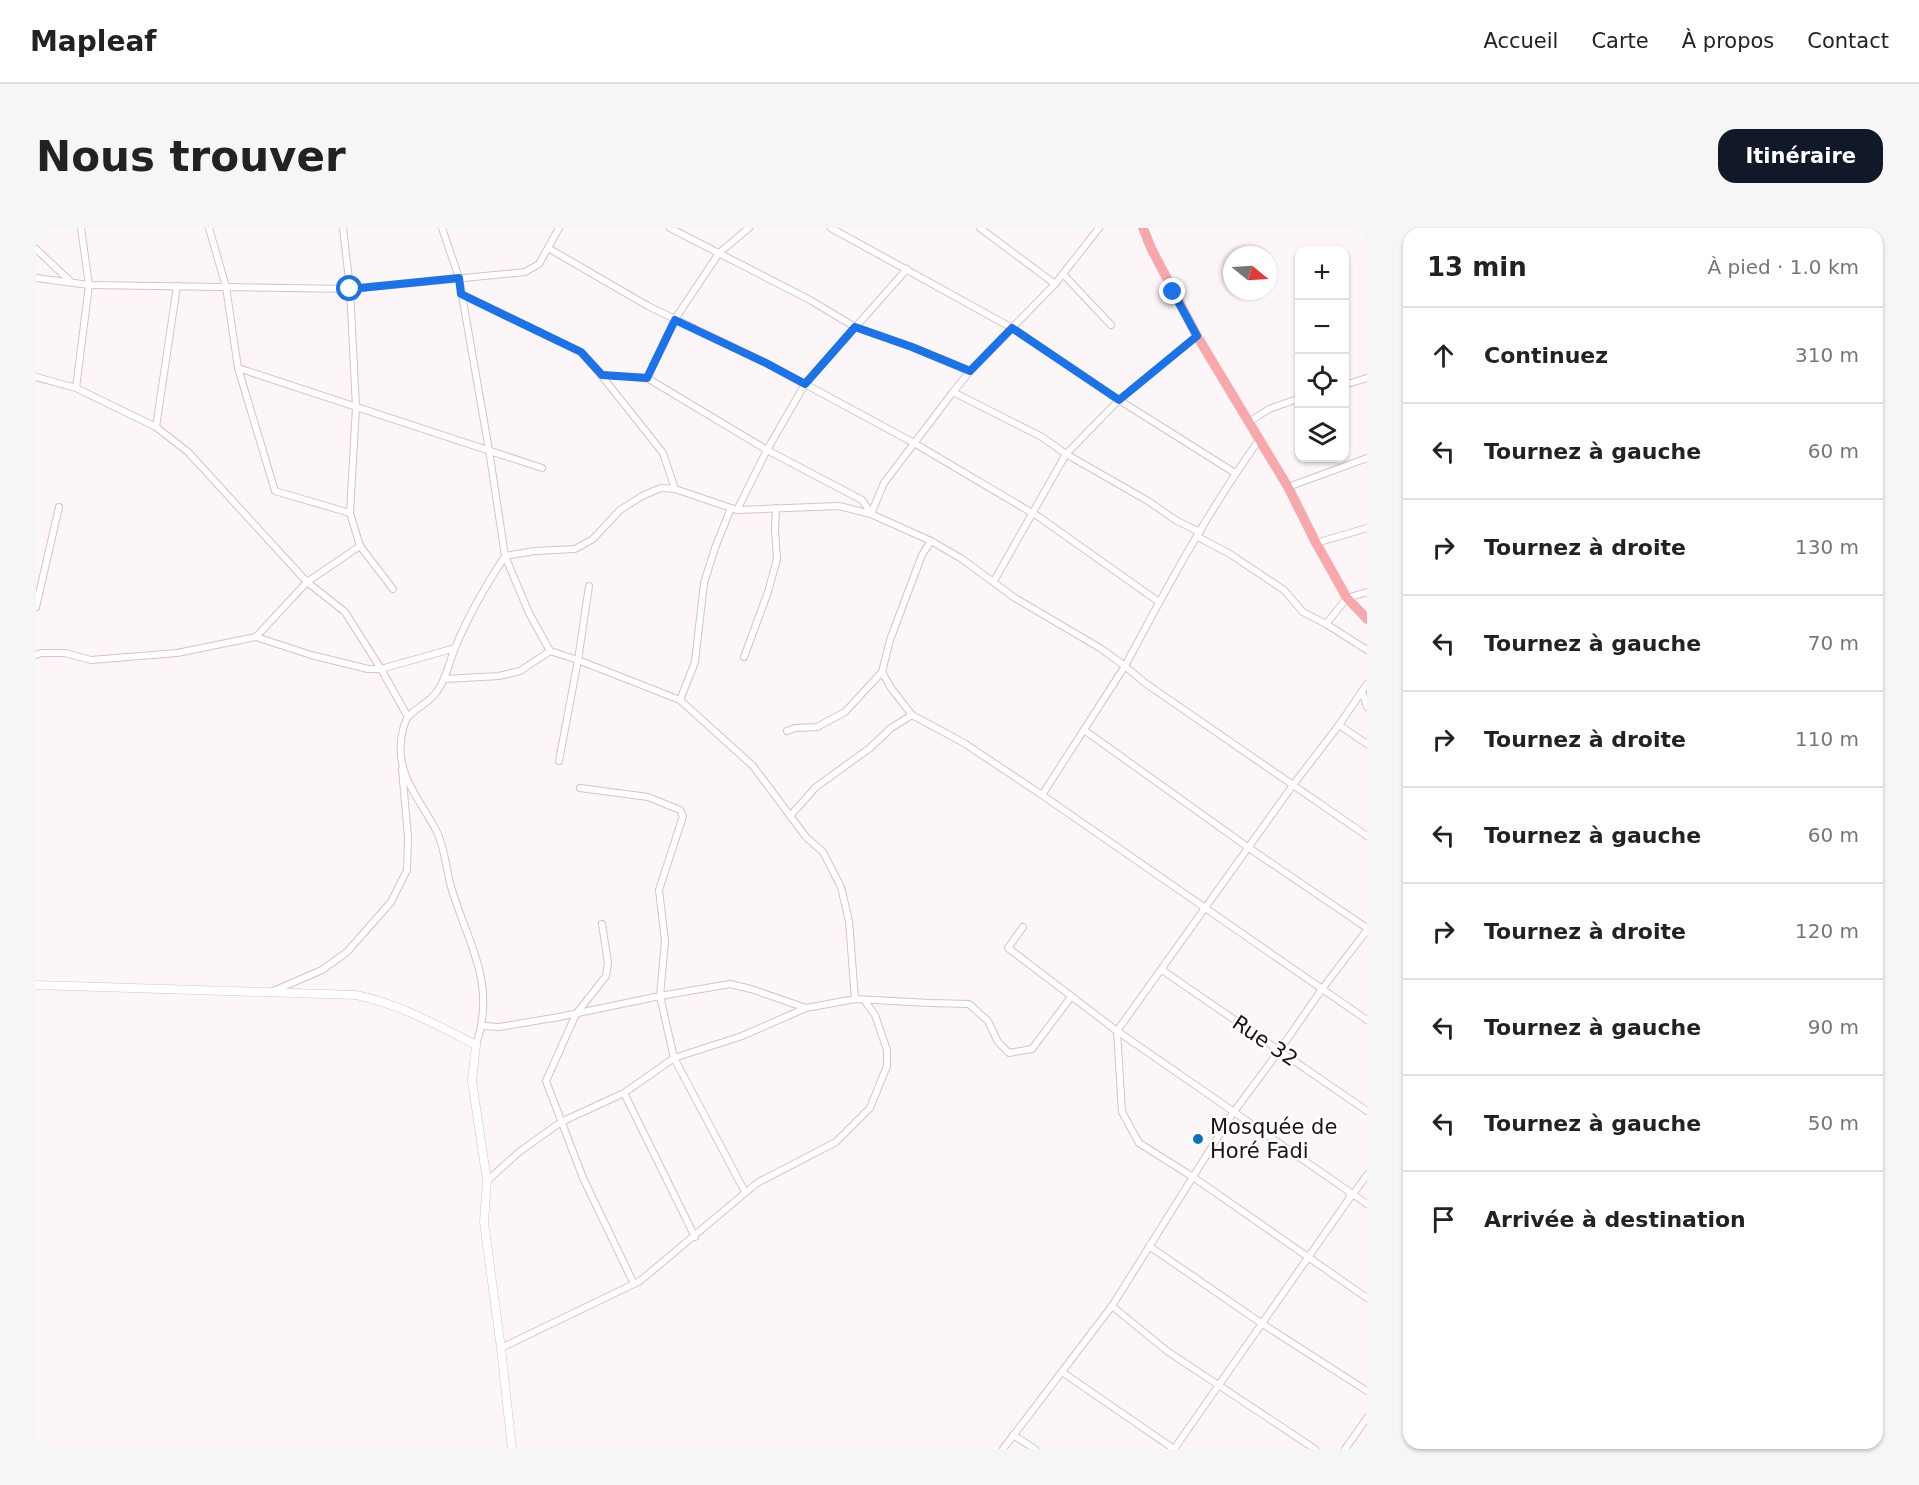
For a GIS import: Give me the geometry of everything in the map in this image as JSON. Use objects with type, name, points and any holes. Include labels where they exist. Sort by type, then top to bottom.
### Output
[{"type":"main road","points":[[1143,228],[1197,336],[1288,487],[1347,598],[1367,619]]},
{"type":"street","points":[[76,388],[89,285],[81,228]]},
{"type":"street","points":[[209,228],[225,287],[238,368],[275,491],[350,513]]},
{"type":"street","points":[[343,228],[350,289],[356,407],[350,513],[360,546],[393,589]]},
{"type":"street","points":[[442,228],[459,278],[505,556],[529,613],[549,651],[680,700],[753,766],[806,837],[823,852],[840,887],[849,921],[855,999]]},
{"type":"street","points":[[36,278],[89,285],[350,289],[525,272],[539,264],[559,228]]},
{"type":"street","points":[[670,228],[810,300],[855,327],[970,371]]},
{"type":"street","points":[[647,378],[675,320],[719,253],[749,228]]},
{"type":"street","points":[[831,228],[1012,328],[1119,400],[1235,473]]},
{"type":"street","points":[[980,228],[1055,285]]},
{"type":"street","points":[[871,514],[884,483],[953,392],[970,371],[1055,285],[1099,228]]},
{"type":"street","points":[[548,248],[648,306],[766,363],[914,443],[1032,513],[1159,602]]},
{"type":"street","points":[[36,249],[71,283]]},
{"type":"street","points":[[680,700],[695,662],[704,583],[715,548],[734,509],[805,384],[908,269]]},
{"type":"street","points":[[1063,274],[1111,325]]},
{"type":"street","points":[[156,427],[177,286]]},
{"type":"street","points":[[461,294],[581,352],[602,375],[663,453],[675,489]]},
{"type":"street","points":[[994,581],[1066,454],[1119,400],[1197,336]]},
{"type":"street","points":[[238,368],[542,468]]},
{"type":"street","points":[[602,375],[647,378],[767,450],[862,500],[871,514]]},
{"type":"street","points":[[36,377],[76,388],[156,427],[188,452],[307,582],[345,612],[408,717]]},
{"type":"street","points":[[1349,383],[1367,378]]},
{"type":"street","points":[[953,392],[1042,437],[1066,454],[1148,501],[1284,590],[1303,612],[1367,650]]},
{"type":"street","points":[[1249,423],[1269,409],[1295,399]]},
{"type":"street","points":[[1042,795],[1125,666],[1159,602],[1235,473],[1259,440]]},
{"type":"street","points":[[1288,487],[1367,458]]},
{"type":"street","points":[[271,992],[322,970],[347,952],[391,902],[407,870],[408,837],[400,742],[408,717],[437,693],[445,679],[455,648],[486,585],[505,556],[534,551],[575,549],[593,539],[620,510],[642,495],[661,488],[675,489],[734,509],[838,506],[871,514],[931,542],[962,559],[1024,603],[1100,648],[1145,683],[1367,836]]},
{"type":"street","points":[[36,607],[59,507]]},
{"type":"street","points":[[744,657],[768,592],[777,559],[776,508]]},
{"type":"street","points":[[1316,543],[1367,528]]},
{"type":"street","points":[[787,731],[795,728],[818,727],[845,712],[882,672],[890,640],[922,555],[931,542]]},
{"type":"street","points":[[256,637],[307,582],[360,546]]},
{"type":"street","points":[[559,761],[589,586]]},
{"type":"street","points":[[1326,624],[1347,598],[1367,592]]},
{"type":"street","points":[[36,655],[65,653],[91,660],[177,653],[256,637],[322,658],[368,669],[381,669],[455,648]]},
{"type":"street","points":[[445,679],[499,676],[520,671],[549,651]]},
{"type":"street","points":[[882,672],[891,688],[912,714],[964,742],[1367,1020]]},
{"type":"street","points":[[1367,684],[1117,1031],[1122,1112],[1139,1143],[1193,1177],[1367,1298]]},
{"type":"street","points":[[1362,691],[1367,707]]},
{"type":"street","points":[[790,816],[816,787],[912,714]]},
{"type":"street","points":[[1339,725],[1367,744]]},
{"type":"street","points":[[1003,1449],[1112,1306],[1233,1113],[1367,929],[1084,730]]},
{"type":"street","points":[[401,762],[413,791],[437,832],[451,888],[478,960],[484,1003],[483,1026],[476,1045],[472,1081],[487,1181],[484,1222],[512,1449]]},
{"type":"street","points":[[580,788],[648,797],[680,810],[682,816],[659,890],[665,941],[660,996],[674,1058],[745,1192]]},
{"type":"street","points":[[602,924],[608,963],[606,976],[576,1014],[546,1081],[583,1178],[634,1284]]},
{"type":"street","points":[[1023,927],[1008,948],[1117,1031],[1350,1196],[1367,1204]]},
{"type":"street","name":"Rue 32","points":[[1162,970],[1367,1111]]},
{"type":"street","points":[[483,1026],[499,1027],[576,1014],[730,984],[806,1008]]},
{"type":"street","points":[[36,985],[356,995],[382,1001],[438,1025],[476,1045]]},
{"type":"street","points":[[487,1181],[519,1152],[561,1122],[624,1094],[674,1058],[742,1036],[806,1008],[855,999],[969,1004],[988,1021],[998,1042],[1010,1053],[1032,1049],[1071,997]]},
{"type":"street","points":[[501,1348],[640,1281],[695,1237],[745,1192],[836,1142],[870,1108],[887,1066],[887,1050],[875,1015],[865,1001]]},
{"type":"street","points":[[624,1094],[695,1237]]},
{"type":"street","points":[[1062,1372],[1174,1449],[1350,1196],[1367,1175]]},
{"type":"street","points":[[1149,1246],[1261,1323],[1367,1391]]},
{"type":"street","points":[[1112,1306],[1167,1351],[1315,1449]]},
{"type":"street","points":[[1345,1449],[1367,1418]]},
{"type":"street","points":[[1013,1435],[1035,1449]]},
{"type":"place","name":"Mosquée de Horé Fadi","points":[[1198,1139]]},
{"type":"route","points":[[350,289],[459,278],[461,294],[581,352],[602,375],[647,378],[675,320],[805,384],[855,327],[970,371],[1012,328],[1119,400],[1197,336],[1173,292]]}]
